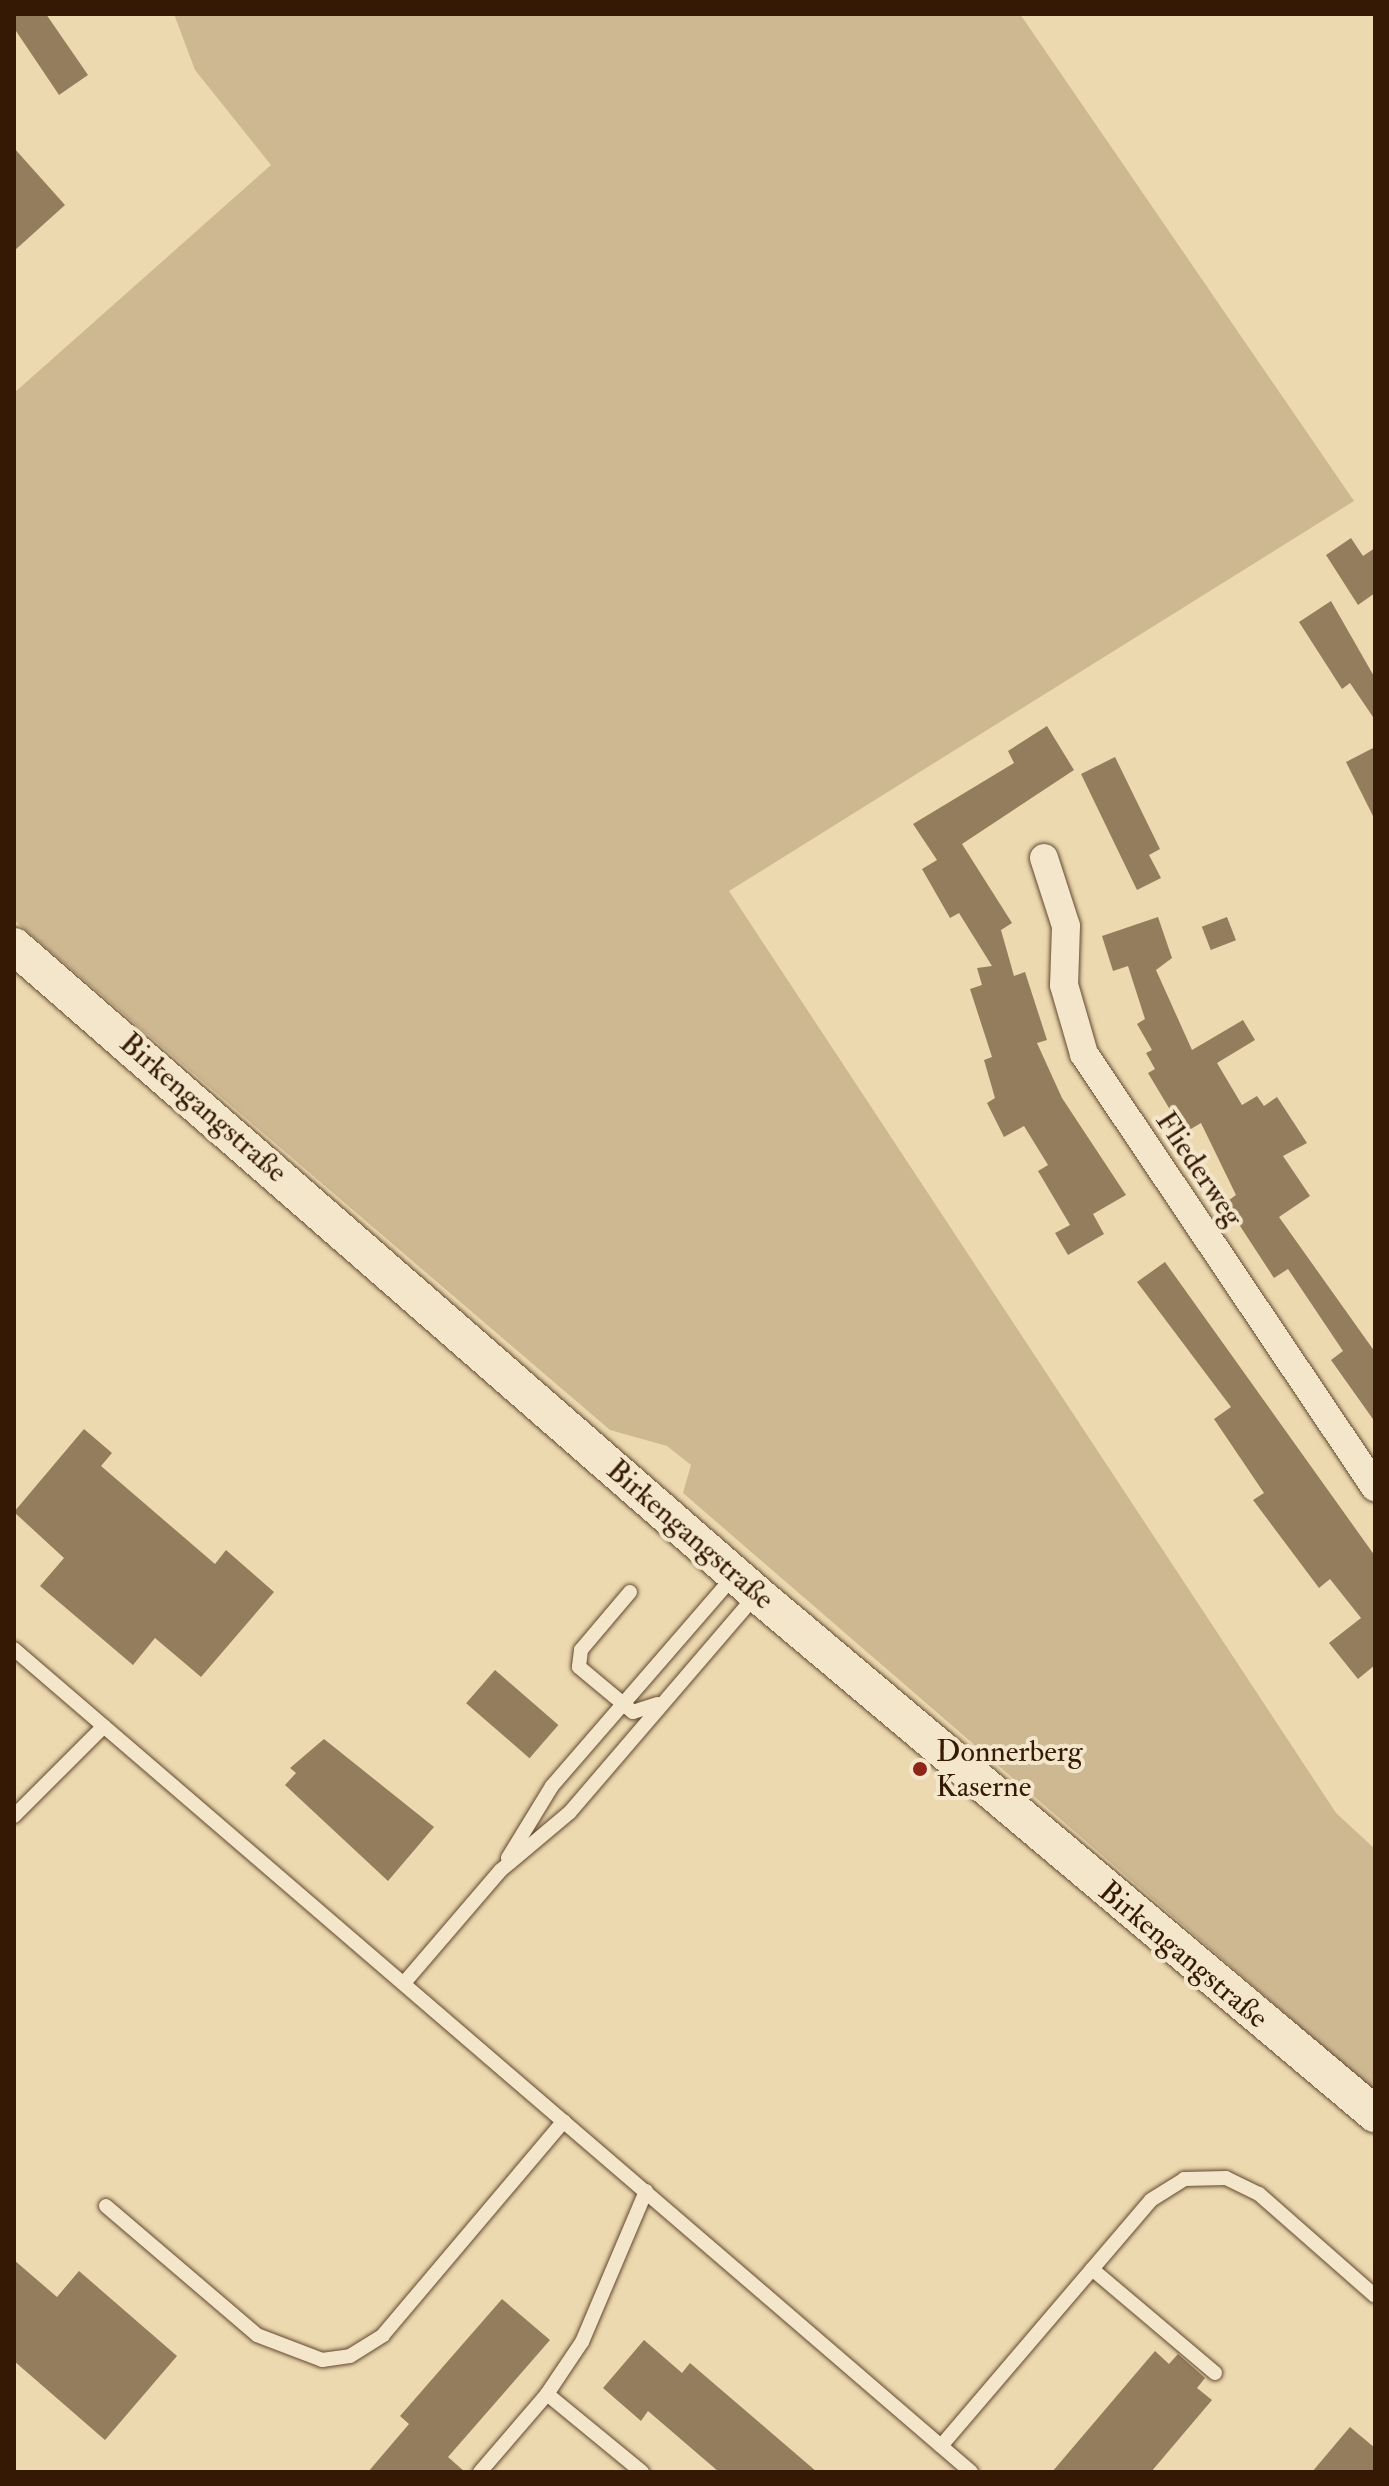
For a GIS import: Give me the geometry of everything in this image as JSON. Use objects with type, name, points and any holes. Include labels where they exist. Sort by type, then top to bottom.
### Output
[{"type":"street","name":"Fliederweg","points":[[1044,858],[1066,926],[1064,985],[1084,1054],[1375,1487]]},
{"type":"street","name":"Birkengangstraße","points":[[14,946],[746,1585],[1375,2114]]},
{"type":"lane","points":[[404,1983],[501,1870],[570,1812],[662,1703],[746,1585]]},
{"type":"lane","points":[[501,1870],[547,1792],[621,1706],[746,1585]]},
{"type":"lane","points":[[630,1592],[578,1657],[585,1675],[621,1706],[644,1711],[662,1703]]},
{"type":"lane","points":[[14,1649],[971,2472]]},
{"type":"lane","points":[[14,1816],[104,1726]]},
{"type":"lane","points":[[106,2206],[257,2335],[322,2360],[350,2356],[383,2335],[564,2121]]},
{"type":"lane","points":[[941,2446],[1151,2200],[1184,2179],[1226,2178],[1259,2194],[1375,2296]]},
{"type":"lane","points":[[480,2472],[547,2394],[582,2342],[646,2191]]},
{"type":"lane","points":[[1092,2269],[1215,2373]]},
{"type":"lane","points":[[547,2394],[642,2472]]},
{"type":"shaded area","points":[[174,14],[1020,14],[1354,501],[729,891],[1336,1813],[1375,1849],[1375,2091],[683,1493],[691,1465],[667,1446],[610,1430],[14,920],[14,393],[271,165],[195,70]]},
{"type":"building","points":[[14,14],[46,14],[88,75],[59,95],[14,28]]},
{"type":"building","points":[[14,148],[65,205],[14,251]]},
{"type":"building","points":[[1351,538],[1363,556],[1375,548],[1375,593],[1358,605],[1326,555]]},
{"type":"building","points":[[1331,601],[1375,678],[1375,720],[1350,683],[1342,689],[1299,622]]},
{"type":"building","points":[[1047,726],[1074,770],[962,844],[1012,923],[1001,930],[1014,976],[1025,972],[1047,1040],[1037,1043],[1062,1098],[1126,1195],[1093,1214],[1104,1234],[1068,1255],[1055,1233],[1070,1225],[1038,1171],[1048,1165],[1024,1126],[1004,1137],[987,1103],[995,1098],[984,1060],[992,1057],[970,989],[982,985],[977,968],[992,966],[959,913],[950,918],[922,869],[937,860],[913,824],[1014,763],[1008,751]]},
{"type":"building","points":[[1375,747],[1375,820],[1346,762]]},
{"type":"building","points":[[1115,757],[1160,849],[1149,855],[1161,878],[1137,890],[1081,774]]},
{"type":"building","points":[[1158,917],[1172,958],[1156,970],[1192,1050],[1243,1020],[1255,1040],[1217,1063],[1242,1105],[1257,1096],[1264,1106],[1277,1097],[1307,1143],[1283,1156],[1310,1196],[1279,1217],[1375,1352],[1375,1422],[1331,1360],[1343,1351],[1288,1269],[1274,1278],[1225,1203],[1236,1195],[1201,1123],[1184,1133],[1148,1073],[1155,1069],[1146,1053],[1152,1050],[1137,1024],[1145,1019],[1128,966],[1113,971],[1102,936]]},
{"type":"building","points":[[1227,917],[1236,940],[1211,950],[1202,927]]},
{"type":"building","points":[[1165,1262],[1375,1556],[1375,1665],[1358,1679],[1329,1643],[1361,1618],[1330,1579],[1319,1588],[1253,1500],[1264,1493],[1214,1419],[1231,1407],[1137,1282]]},
{"type":"building","points":[[84,1429],[112,1453],[101,1466],[215,1564],[226,1550],[274,1592],[201,1677],[155,1638],[133,1665],[40,1586],[64,1558],[14,1512]]},
{"type":"building","points":[[495,1670],[558,1725],[530,1758],[466,1703]]},
{"type":"building","points":[[324,1739],[434,1827],[388,1881],[285,1785],[296,1773],[290,1768]]},
{"type":"building","points":[[14,2260],[57,2297],[79,2271],[177,2356],[105,2440],[14,2361]]},
{"type":"building","points":[[502,2299],[550,2340],[448,2457],[465,2472],[368,2472],[409,2424],[400,2416]]},
{"type":"building","points":[[644,2340],[682,2373],[690,2363],[817,2472],[719,2472],[648,2411],[641,2421],[603,2388]]},
{"type":"building","points":[[1155,2351],[1169,2364],[1178,2354],[1205,2378],[1197,2388],[1212,2400],[1151,2472],[1052,2472]]},
{"type":"building","points":[[1350,2427],[1375,2448],[1375,2472],[1312,2472]]},
{"type":"place","name":"Donnerberg Kaserne","points":[[920,1769]]}]
